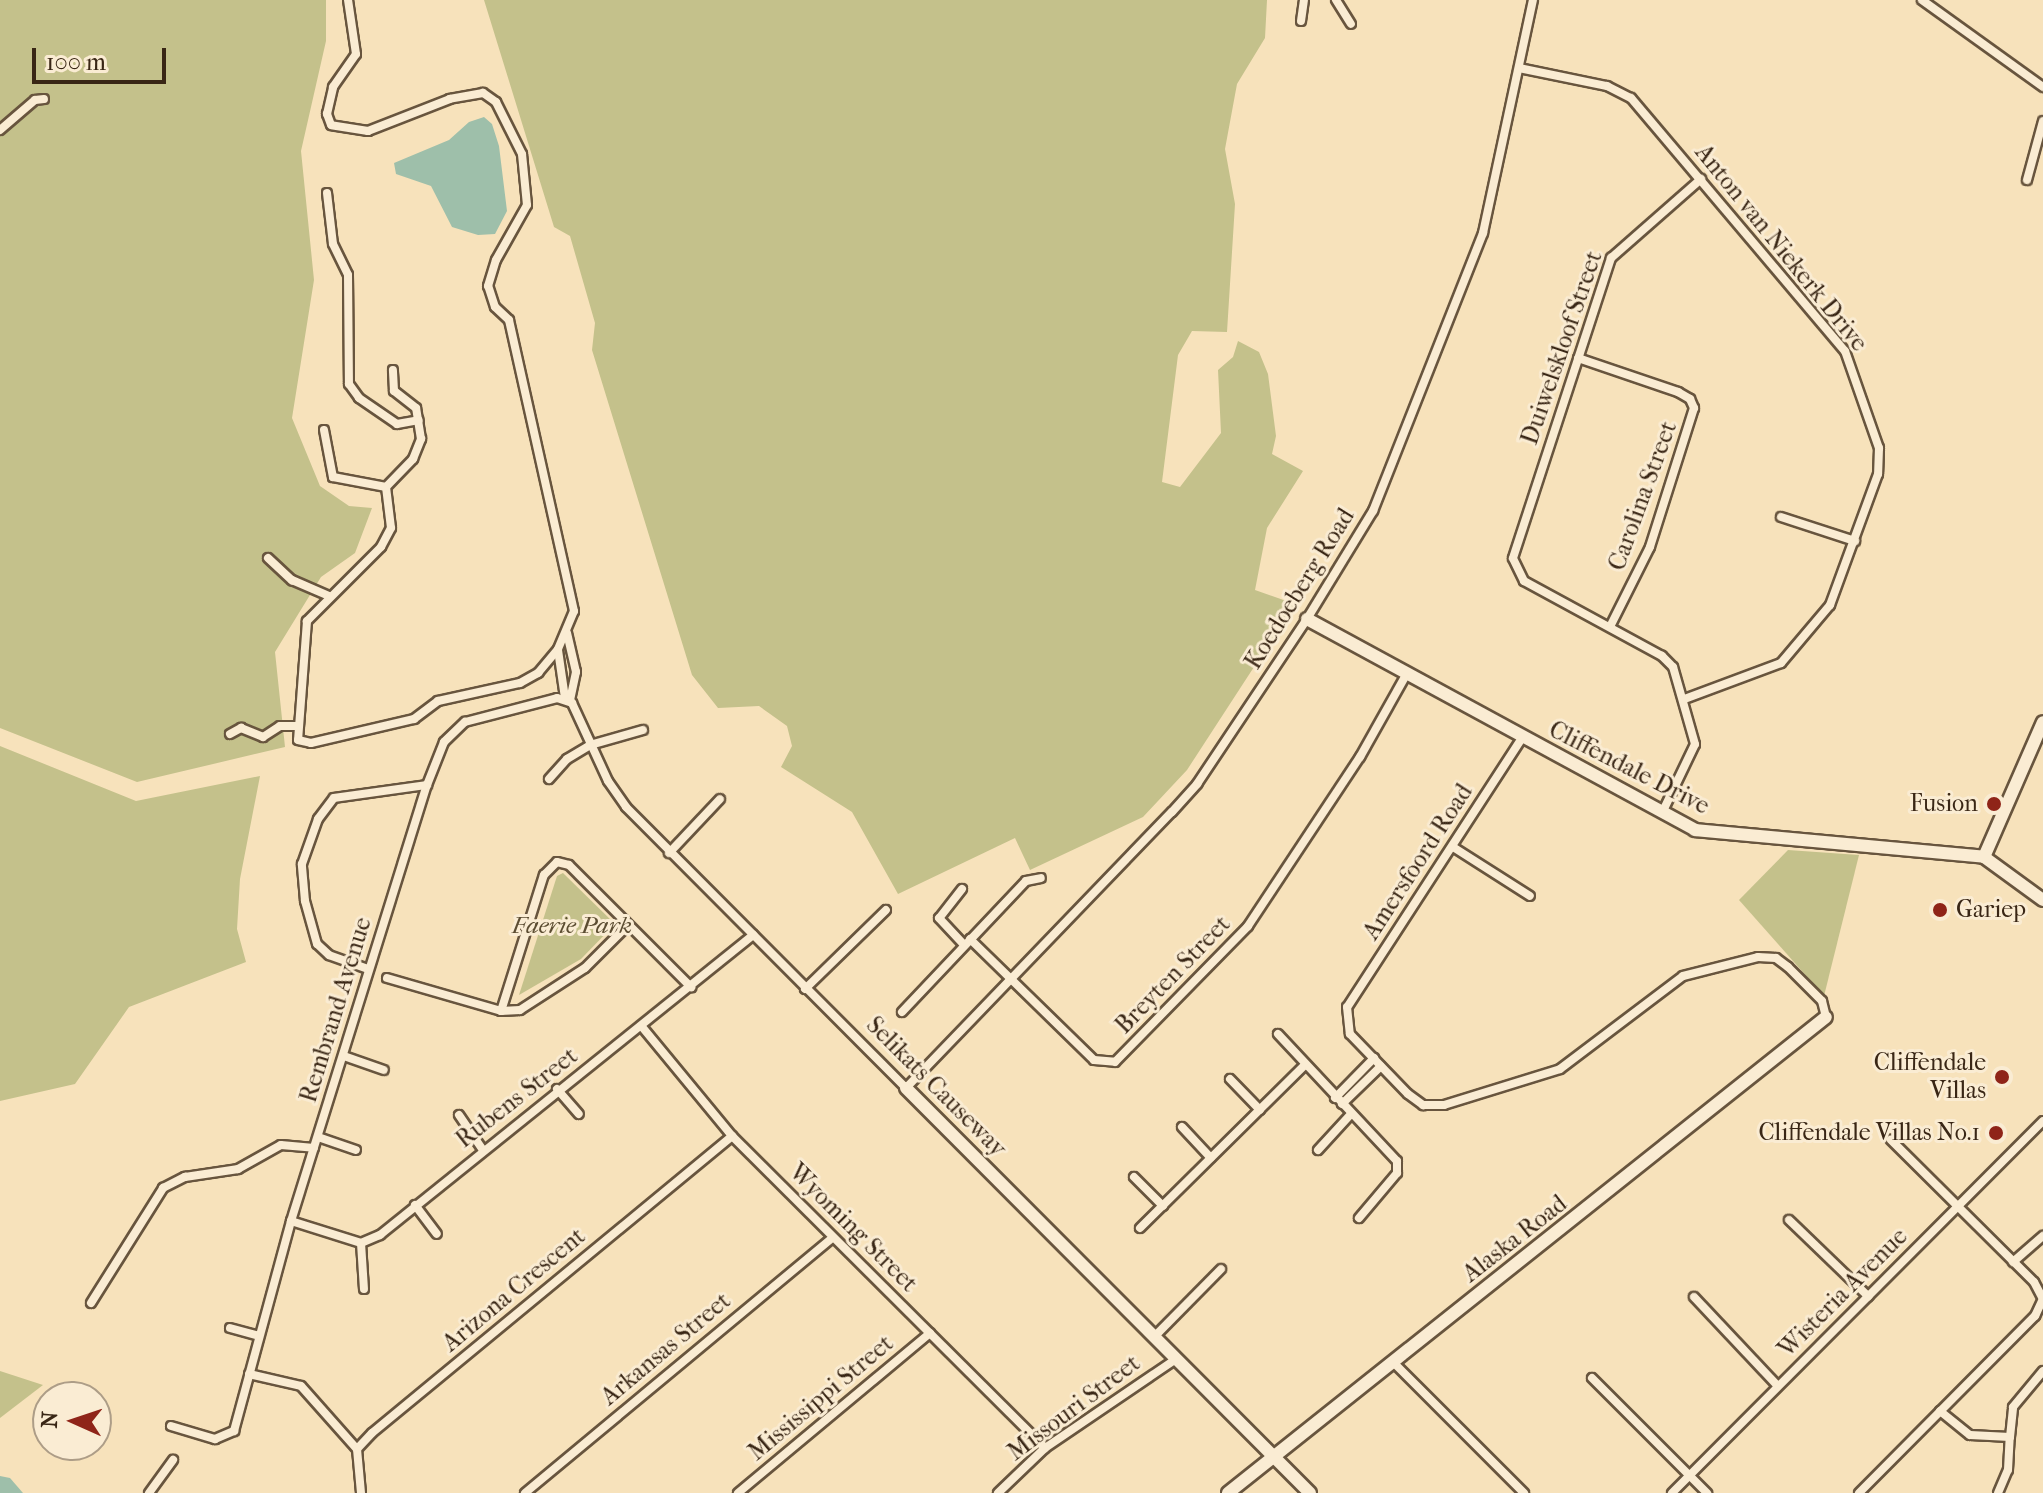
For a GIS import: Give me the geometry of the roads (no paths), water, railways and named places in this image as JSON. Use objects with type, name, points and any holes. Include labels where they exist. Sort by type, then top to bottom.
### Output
[{"type":"street","points":[[348,0],[356,54],[333,87],[327,114],[331,125],[368,131],[479,93],[496,102],[522,154],[527,205],[496,260],[488,286],[494,305],[507,316],[511,328],[572,603],[567,633],[558,649],[532,678],[438,701],[414,719],[306,743],[298,740],[297,726],[305,627],[329,596],[390,534],[386,487],[417,453],[419,420],[416,408],[395,394],[393,370]]},
{"type":"street","points":[[1301,21],[1304,0]]},
{"type":"street","points":[[1336,0],[1351,24]]},
{"type":"street","name":"Koedoeberg Road","points":[[906,1088],[1191,793],[1307,619],[1373,511],[1483,233],[1533,0]]},
{"type":"street","points":[[1922,0],[2043,87]]},
{"type":"street","name":"Anton van Niekerk Drive","points":[[1519,68],[1625,93],[1828,330],[1853,368],[1881,456],[1836,598],[1786,659],[1684,699]]},
{"type":"street","points":[[0,130],[35,100],[44,99]]},
{"type":"street","points":[[2027,180],[2043,121]]},
{"type":"street","name":"Duiwelskloof Street","points":[[1610,627],[1524,581],[1512,563],[1615,251],[1701,179]]},
{"type":"street","points":[[327,193],[333,244],[348,275],[351,390],[397,424],[419,420]]},
{"type":"street","name":"Carolina Street","points":[[1578,358],[1678,392],[1694,408],[1650,547],[1610,627]]},
{"type":"street","points":[[324,430],[333,477],[386,487]]},
{"type":"street","points":[[1781,517],[1855,541]]},
{"type":"street","points":[[268,558],[292,580],[329,596]]},
{"type":"street","name":"Cliffendale Drive","points":[[1307,619],[1522,738],[1701,832],[1984,857]]},
{"type":"street","points":[[1610,627],[1669,660],[1684,699],[1695,744],[1662,813]]},
{"type":"street","points":[[564,699],[576,672],[567,633]]},
{"type":"street","points":[[558,649],[564,699]]},
{"type":"street","name":"Breyten Street","points":[[962,889],[939,918],[1094,1060],[1110,1063],[1122,1058],[1248,926],[1360,757],[1406,675]]},
{"type":"street","name":"Selikats Causeway","points":[[564,699],[612,789],[669,853],[1310,1493]]},
{"type":"street","name":"Rembrand Avenue","points":[[171,1426],[227,1438],[239,1411],[291,1221],[344,1056],[368,969],[440,750],[459,726],[564,699]]},
{"type":"street","points":[[2043,722],[1984,857],[2043,900]]},
{"type":"street","points":[[230,734],[244,728],[263,737],[280,726],[297,726]]},
{"type":"street","points":[[549,779],[567,759],[590,745],[643,730]]},
{"type":"street","name":"Amersfoord Road","points":[[1377,1062],[1348,1031],[1347,1007],[1522,738]]},
{"type":"street","points":[[368,969],[329,955],[317,944],[307,911],[302,864],[318,819],[334,798],[427,785]]},
{"type":"street","points":[[669,853],[720,799]]},
{"type":"street","points":[[1453,847],[1530,896]]},
{"type":"street","points":[[501,1011],[540,887],[553,864],[569,865],[691,987]]},
{"type":"street","points":[[902,1012],[1026,881],[1041,878]]},
{"type":"street","points":[[805,989],[886,910]]},
{"type":"street","points":[[387,978],[501,1011],[533,1004],[594,961],[628,925]]},
{"type":"street","name":"Rubens Street","points":[[361,1243],[380,1235],[557,1089],[643,1028],[753,935]]},
{"type":"street","points":[[1338,1101],[1377,1062],[1423,1105],[1456,1101],[1573,1062],[1686,974],[1763,957],[1788,967],[1822,1001],[1826,1017]]},
{"type":"street","name":"Alaska Road","points":[[1228,1493],[1826,1017]]},
{"type":"street","name":"Wyoming Street","points":[[643,1028],[732,1136],[1045,1448]]},
{"type":"street","points":[[1278,1034],[1399,1168],[1359,1218]]},
{"type":"street","points":[[344,1056],[384,1070]]},
{"type":"street","points":[[1140,1228],[1305,1065]]},
{"type":"street","points":[[1230,1079],[1260,1110]]},
{"type":"street","points":[[557,1089],[579,1114]]},
{"type":"street","points":[[1318,1150],[1351,1114]]},
{"type":"street","points":[[459,1115],[483,1150]]},
{"type":"street","name":"Wisteria Avenue","points":[[1672,1493],[2043,1121]]},
{"type":"street","points":[[1182,1127],[1211,1158]]},
{"type":"street","name":"Arizona Crescent","points":[[357,1449],[732,1136]]},
{"type":"street","points":[[318,1137],[356,1150]]},
{"type":"street","points":[[1859,1493],[2039,1311],[2038,1288],[1891,1140]]},
{"type":"street","points":[[91,1303],[163,1188],[185,1177],[238,1169],[281,1145],[314,1148]]},
{"type":"street","points":[[1134,1177],[1163,1206]]},
{"type":"street","points":[[415,1205],[437,1234]]},
{"type":"street","points":[[1789,1220],[1868,1296]]},
{"type":"street","points":[[291,1221],[361,1243],[364,1289]]},
{"type":"street","points":[[2013,1262],[2043,1236]]},
{"type":"street","name":"Arkansas Street","points":[[525,1493],[833,1237]]},
{"type":"street","points":[[1155,1336],[1221,1269]]},
{"type":"street","points":[[1694,1297],[1778,1386]]},
{"type":"street","points":[[230,1328],[259,1336]]},
{"type":"street","name":"Mississippi Street","points":[[738,1493],[930,1333]]},
{"type":"street","name":"Missouri Street","points":[[998,1493],[1045,1448],[1176,1359]]},
{"type":"street","points":[[1394,1363],[1524,1493]]},
{"type":"street","points":[[1998,1493],[2008,1470],[2013,1407],[2043,1371]]},
{"type":"street","points":[[249,1374],[301,1386],[357,1449],[361,1493]]},
{"type":"street","points":[[1592,1378],[1707,1493]]},
{"type":"street","points":[[1940,1411],[1970,1435],[2010,1437]]},
{"type":"street","points":[[149,1493],[173,1460]]},
{"type":"place","name":"Fusion","points":[[1994,804]]},
{"type":"place","name":"Gariep","points":[[1940,910]]},
{"type":"place","name":"Cliffendale Villas","points":[[2002,1077]]},
{"type":"place","name":"Cliffendale Villas No.1","points":[[1996,1133]]},
{"type":"park label","name":"Faerie Park","points":[[572,926]]}]
